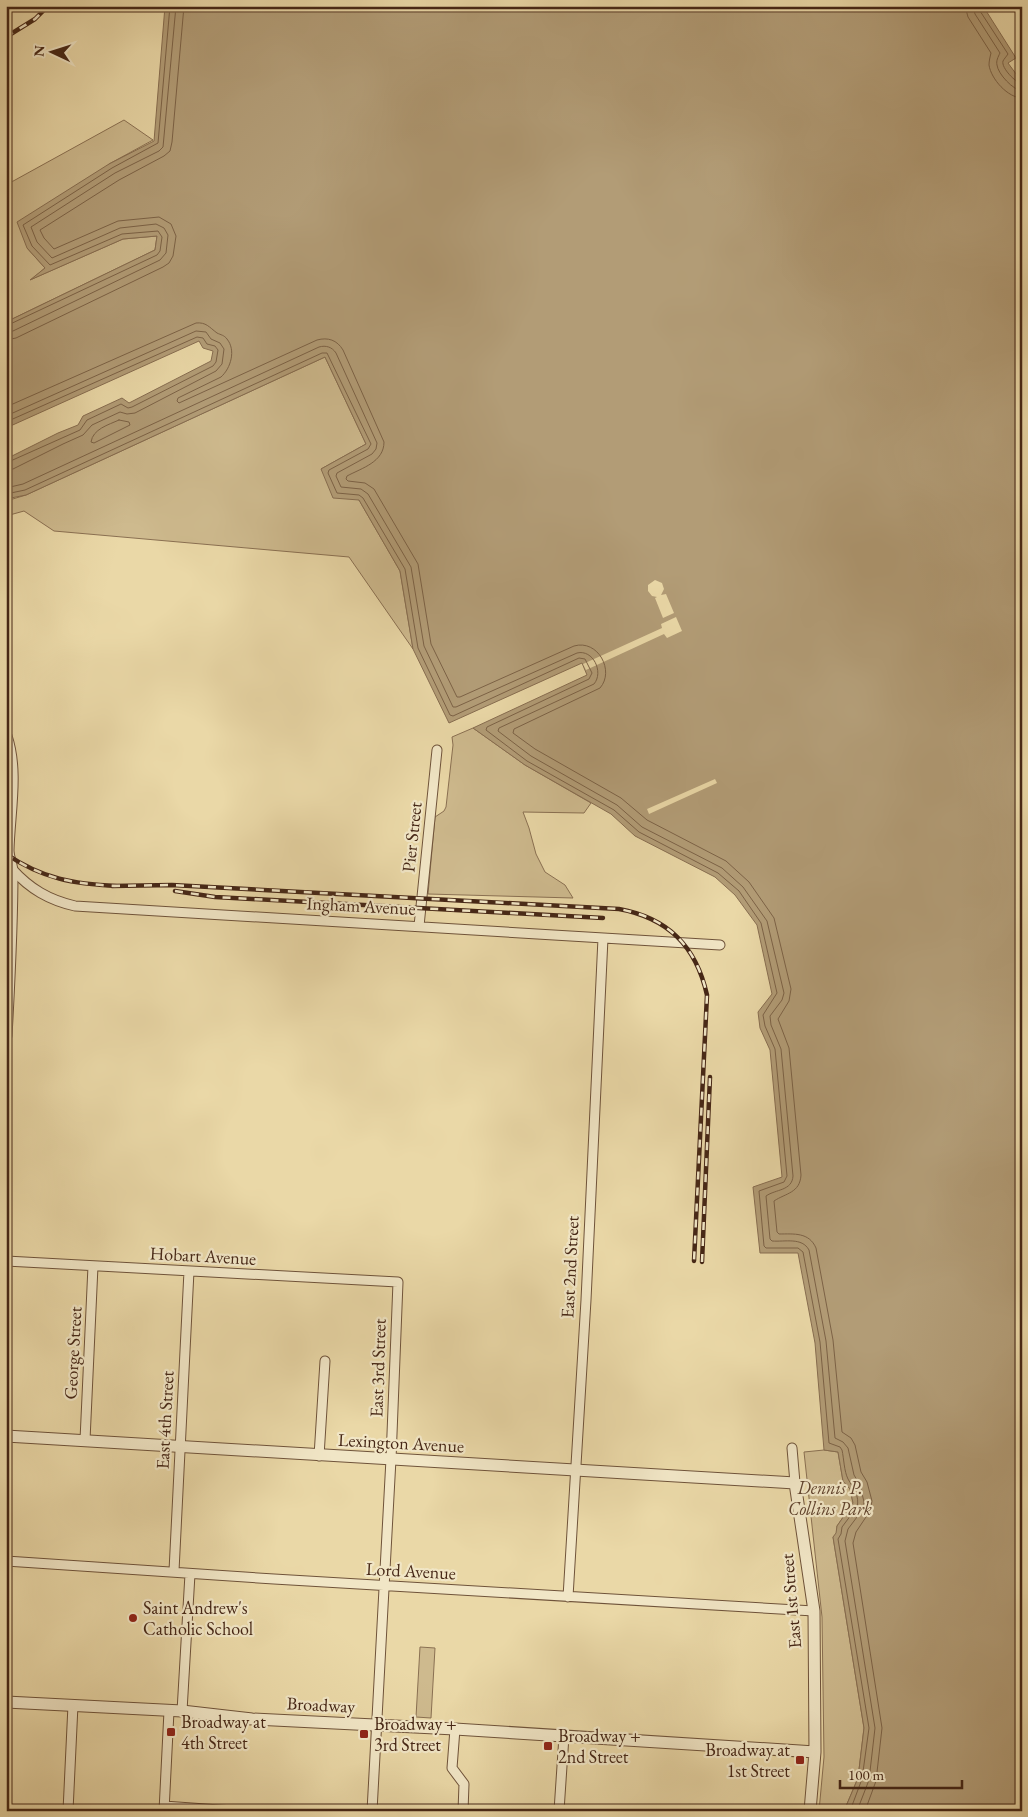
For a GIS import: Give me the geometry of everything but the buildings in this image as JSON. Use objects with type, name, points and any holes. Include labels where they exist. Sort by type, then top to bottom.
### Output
[{"type":"street","points":[[6,736],[12,765],[8,855],[12,869],[6,1036]]},
{"type":"street","name":"Pier Street","points":[[419,926],[437,750]]},
{"type":"street","name":"Ingham Avenue","points":[[12,869],[34,890],[58,902],[75,906],[720,944]]},
{"type":"street","name":"East 2nd Street","points":[[568,1597],[586,1300],[603,938]]},
{"type":"street","name":"Hobart Avenue","points":[[6,1261],[398,1282]]},
{"type":"street","name":"George Street","points":[[85,1440],[93,1266]]},
{"type":"street","name":"East 4th Street","points":[[174,1572],[189,1271]]},
{"type":"street","name":"East 3rd Street","points":[[372,1811],[391,1459],[398,1282]]},
{"type":"street","points":[[319,1456],[325,1361]]},
{"type":"street","name":"Lexington Avenue","points":[[6,1436],[795,1483]]},
{"type":"street","name":"East 1st Street","points":[[792,1448],[795,1483],[814,1611],[814,1752],[810,1811]]},
{"type":"street","name":"Lord Avenue","points":[[6,1561],[190,1574],[814,1611]]},
{"type":"street","points":[[182,1711],[190,1574]]},
{"type":"street","name":"Broadway","points":[[6,1702],[182,1711],[252,1719],[455,1729],[814,1752]]},
{"type":"street","points":[[68,1811],[73,1706]]},
{"type":"street","points":[[169,1711],[164,1808],[234,1811]]},
{"type":"street","points":[[455,1729],[452,1768],[464,1784],[463,1811]]},
{"type":"street","points":[[559,1811],[564,1736]]},
{"type":"green space","points":[[124,120],[153,140],[109,164],[27,248],[45,268],[32,279],[123,239],[157,236],[155,250],[6,322],[6,185]]},
{"type":"green space","points":[[325,357],[366,444],[321,469],[359,500],[400,571],[413,649],[349,557],[54,531],[24,511],[6,516],[6,501],[26,495]]},
{"type":"green space","points":[[473,728],[525,765],[591,803],[584,813],[523,812],[536,854],[545,872],[565,885],[573,898],[428,894],[435,817],[444,811],[446,807],[453,745],[452,737]]},
{"type":"green space","name":"Dennis P. Collins Park","points":[[824,1450],[838,1452],[843,1481],[850,1489],[853,1503],[837,1526],[837,1533],[833,1537],[864,1728],[858,1778],[844,1811],[819,1811],[824,1757],[822,1617],[804,1452]]},
{"type":"green space","points":[[420,1647],[435,1648],[431,1718],[416,1717]]},
{"type":"water","points":[[165,6],[983,6],[1016,58],[1008,63],[1022,82],[1022,1811],[844,1811],[858,1778],[864,1728],[833,1537],[837,1526],[853,1503],[850,1489],[843,1481],[838,1452],[824,1450],[815,1343],[798,1253],[760,1253],[753,1187],[782,1177],[770,1050],[760,1028],[758,1012],[772,994],[757,925],[735,895],[715,877],[635,836],[611,814],[525,765],[473,728],[587,675],[582,663],[449,723],[413,649],[400,571],[359,500],[333,498],[321,469],[366,444],[325,357],[26,495],[6,499],[6,459],[78,425],[83,416],[122,398],[129,403],[211,361],[213,351],[203,348],[199,341],[6,428],[6,322],[155,250],[157,236],[123,239],[30,280],[45,268],[27,248],[17,222],[109,164],[154,141]]},
{"type":"pier","points":[[655,580],[662,583],[664,589],[661,595],[666,594],[674,613],[663,618],[655,598],[657,597],[652,596],[648,591],[648,585]]},
{"type":"pier","points":[[676,617],[682,631],[667,638],[664,634],[586,670],[583,664],[662,628],[661,624]]},
{"type":"pier","points":[[715,779],[717,783],[649,814],[647,809]]},
{"type":"railway","points":[[6,37],[35,19],[48,6]]},
{"type":"railway","points":[[6,854],[33,869],[59,879],[87,884],[117,886]]},
{"type":"railway","points":[[112,886],[172,885],[619,909],[652,919],[665,927],[677,937],[696,962],[707,995],[694,1261]]},
{"type":"railway","points":[[175,891],[215,897],[603,918]]},
{"type":"railway","points":[[702,1262],[710,1077]]},
{"type":"place","name":"Saint Andrew's Catholic School","points":[[133,1618]]},
{"type":"place","name":"Broadway at 4th Street","points":[[171,1732]]},
{"type":"place","name":"Broadway + 3rd Street","points":[[364,1734]]},
{"type":"place","name":"Broadway + 2nd Street","points":[[548,1746]]},
{"type":"place","name":"Broadway at 1st Street","points":[[800,1760]]}]
